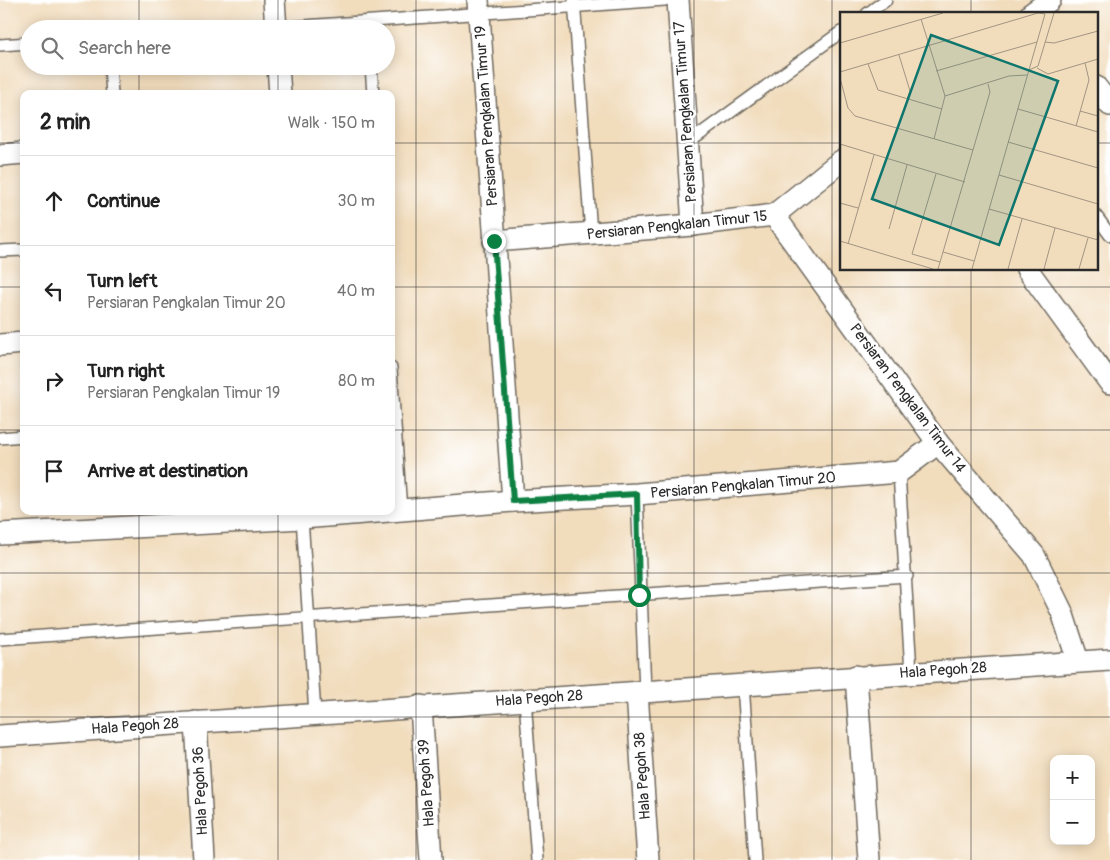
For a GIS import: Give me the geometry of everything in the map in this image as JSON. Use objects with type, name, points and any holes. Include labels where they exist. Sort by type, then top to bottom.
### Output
[{"type":"street","points":[[274,0],[275,20]]},
{"type":"street","name":"Persiaran Pengkalan Timur 17","points":[[678,0],[693,225]]},
{"type":"street","name":"Persiaran Pengkalan Timur 19","points":[[479,6],[513,501]]},
{"type":"street","points":[[279,75],[280,90]]},
{"type":"street","points":[[1098,90],[1110,105]]},
{"type":"street","points":[[0,155],[20,154]]},
{"type":"street","name":"Persiaran Pengkalan Timur 15","points":[[494,241],[693,225],[774,215],[840,162]]},
{"type":"street","name":"Persiaran Pengkalan Timur 14","points":[[774,215],[938,443],[1034,555],[1062,612],[1078,661]]},
{"type":"street","points":[[1028,270],[1110,383]]},
{"type":"street","points":[[0,345],[20,343]]},
{"type":"street","points":[[899,472],[938,443]]},
{"type":"street","name":"Persiaran Pengkalan Timur 20","points":[[395,511],[513,501],[637,494],[899,472]]},
{"type":"street","name":"Persiaran Pengkalan Timur 20","points":[[0,534],[302,515]]},
{"type":"street","name":"Hala Pegoh 28","points":[[0,736],[911,672],[1110,660]]},
{"type":"street","points":[[856,676],[869,860]]},
{"type":"street","name":"Hala Pegoh 38","points":[[641,691],[648,860]]},
{"type":"street","name":"Hala Pegoh 39","points":[[421,706],[431,860]]},
{"type":"street","name":"Hala Pegoh 36","points":[[196,722],[204,860]]},
{"type":"lane","points":[[393,20],[479,6],[665,0]]},
{"type":"lane","points":[[870,12],[886,0]]},
{"type":"lane","points":[[574,3],[591,234]]},
{"type":"lane","points":[[688,143],[840,33]]},
{"type":"lane","points":[[0,45],[20,44]]},
{"type":"lane","points":[[111,75],[112,90]]},
{"type":"lane","points":[[371,75],[372,90]]},
{"type":"lane","points":[[1098,219],[1110,234]]},
{"type":"lane","points":[[0,252],[20,250]]},
{"type":"lane","points":[[395,425],[401,511]]},
{"type":"lane","points":[[0,438],[20,436]]},
{"type":"lane","points":[[899,472],[907,576],[911,672]]},
{"type":"lane","points":[[637,494],[641,691]]},
{"type":"lane","points":[[302,515],[315,714]]},
{"type":"lane","points":[[0,639],[907,576]]},
{"type":"lane","points":[[743,684],[755,860]]},
{"type":"lane","points":[[525,699],[537,860]]},
{"type":"route","points":[[494,241],[513,501],[637,494],[639,595]]}]
